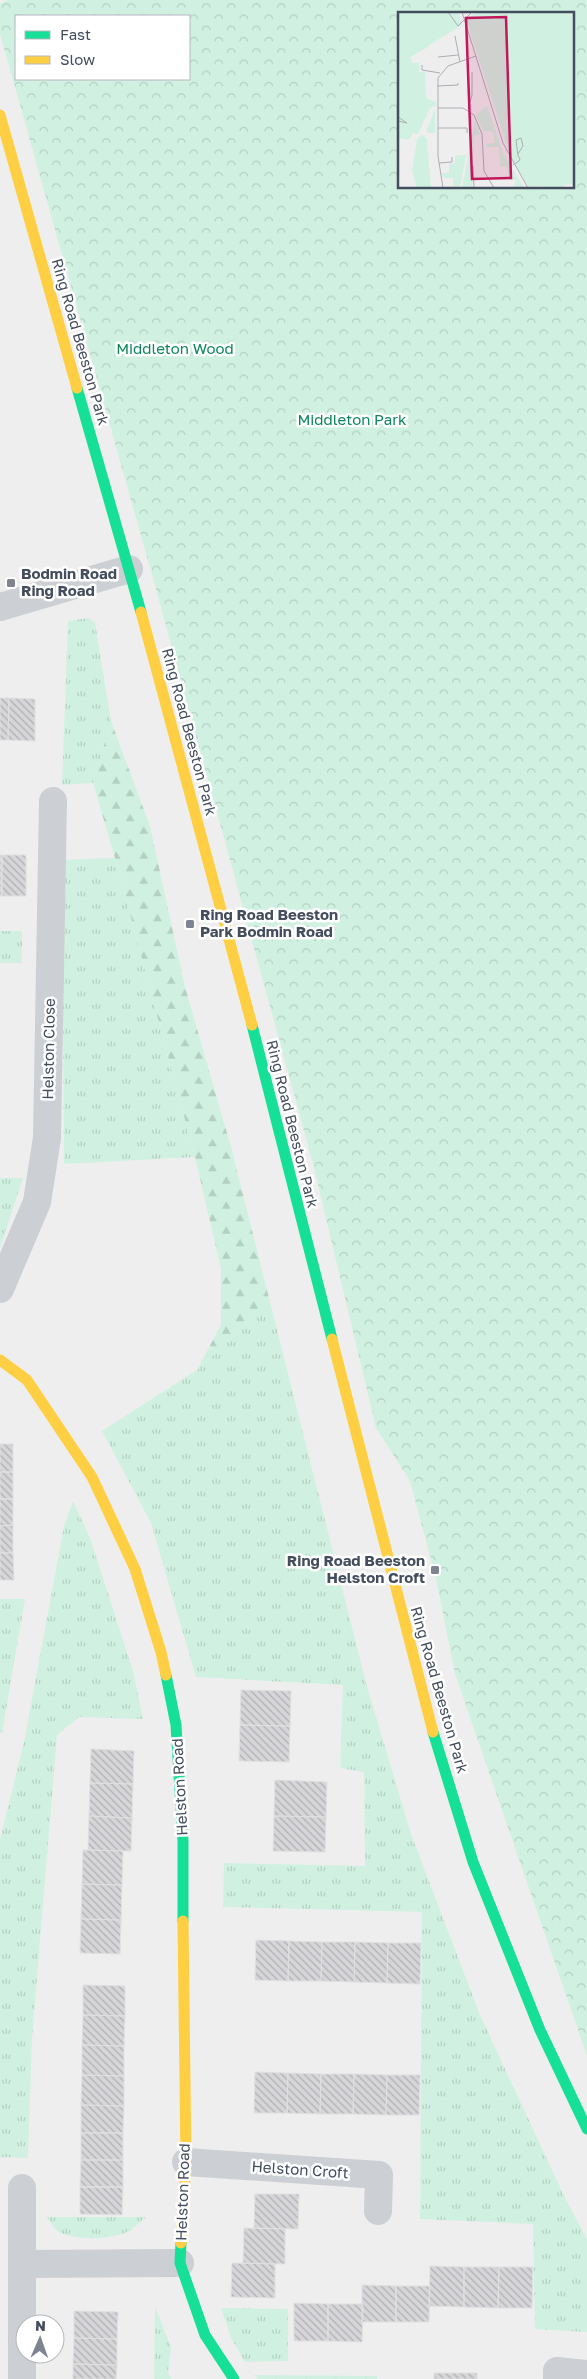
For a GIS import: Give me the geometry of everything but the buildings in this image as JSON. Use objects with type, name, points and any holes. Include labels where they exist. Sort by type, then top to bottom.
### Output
[{"type":"street","name":"Ring Road Beeston Park","points":[[0,115],[129,569],[233,954],[426,1712],[474,1862],[540,2030],[587,2129]]},
{"type":"street","points":[[0,607],[129,569]]},
{"type":"street","name":"Helston Close","points":[[0,1289],[37,1202],[47,1138],[54,801]]},
{"type":"street","name":"Helston Road","points":[[0,1360],[27,1380],[92,1477],[135,1568],[161,1652],[176,1725],[181,1777],[183,1841],[182,2025],[186,2162],[180,2263],[205,2335],[234,2379]]},
{"type":"street","name":"Helston Croft","points":[[186,2162],[379,2176],[378,2211]]},
{"type":"street","points":[[22,2188],[22,2379]]},
{"type":"street","name":"Helston Road","points":[[22,2264],[180,2263]]},
{"type":"street","points":[[557,2379],[557,2371],[587,2374]]},
{"type":"green space","name":"Middleton Park","points":[[8,0],[587,0],[587,2056],[455,1674],[436,1579],[410,1481],[376,1428],[313,1164],[154,582],[0,34],[0,4]]},
{"type":"green space","points":[[89,618],[95,623],[111,721],[93,783],[62,785],[68,621]]},
{"type":"green space","points":[[111,721],[150,826],[185,987],[231,1147],[270,1302],[197,1370],[221,1325],[221,1269],[195,1157],[93,783]]},
{"type":"green space","points":[[115,858],[195,1157],[64,1164],[62,860]]},
{"type":"green space","points":[[0,931],[22,931],[22,963],[0,963]]},
{"type":"green space","points":[[0,1178],[23,1178],[0,1248]]},
{"type":"green space","points":[[270,1302],[366,1683],[411,1834],[480,2015],[564,2196],[587,2239],[587,2332],[535,2329],[533,2224],[420,2219],[422,1912],[223,1907],[224,1863],[365,1866],[364,1772],[340,1768],[343,1685],[196,1677],[151,1523],[102,1431],[197,1370]]},
{"type":"green space","points":[[73,1501],[90,1538],[133,1671],[143,1719],[79,1717],[57,1735],[32,2038],[28,2158],[0,2157],[0,1840],[24,1742],[64,1526]]},
{"type":"green space","points":[[0,1599],[25,1599],[2,1733],[0,1733]]},
{"type":"green space","points":[[47,2217],[146,2217],[131,2230],[124,2233],[115,2236],[85,2238],[59,2232]]},
{"type":"green space","points":[[155,2307],[171,2347],[168,2373],[172,2379],[154,2379]]},
{"type":"green space","points":[[221,2308],[288,2309],[288,2361],[245,2362],[231,2338]]},
{"type":"green space","points":[[254,2375],[377,2376],[377,2379],[257,2379]]},
{"type":"traffic: fast","points":[[77,388],[141,612]]},
{"type":"traffic: fast","points":[[252,1025],[332,1339]]},
{"type":"traffic: fast","points":[[166,1675],[176,1725],[183,1841],[183,1921]]},
{"type":"traffic: fast","points":[[433,1732],[473,1862],[540,2030],[587,2129]]},
{"type":"traffic: fast","points":[[181,2243],[180,2263],[205,2335],[234,2379]]},
{"type":"traffic: slow","points":[[0,115],[77,388]]},
{"type":"traffic: slow","points":[[141,612],[252,1025]]},
{"type":"traffic: slow","points":[[332,1339],[433,1732]]},
{"type":"traffic: slow","points":[[0,1360],[27,1380],[92,1477],[135,1569],[161,1652],[166,1675]]},
{"type":"traffic: slow","points":[[181,2243],[186,2162],[183,1921]]},
{"type":"place","name":"Bodmin Road Ring Road","points":[[11,583]]},
{"type":"place","name":"Ring Road Beeston Park Bodmin Road","points":[[190,924]]},
{"type":"place","name":"Ring Road Beeston Helston Croft","points":[[435,1570]]},
{"type":"park label","name":"Middleton Wood","points":[[175,349]]}]
